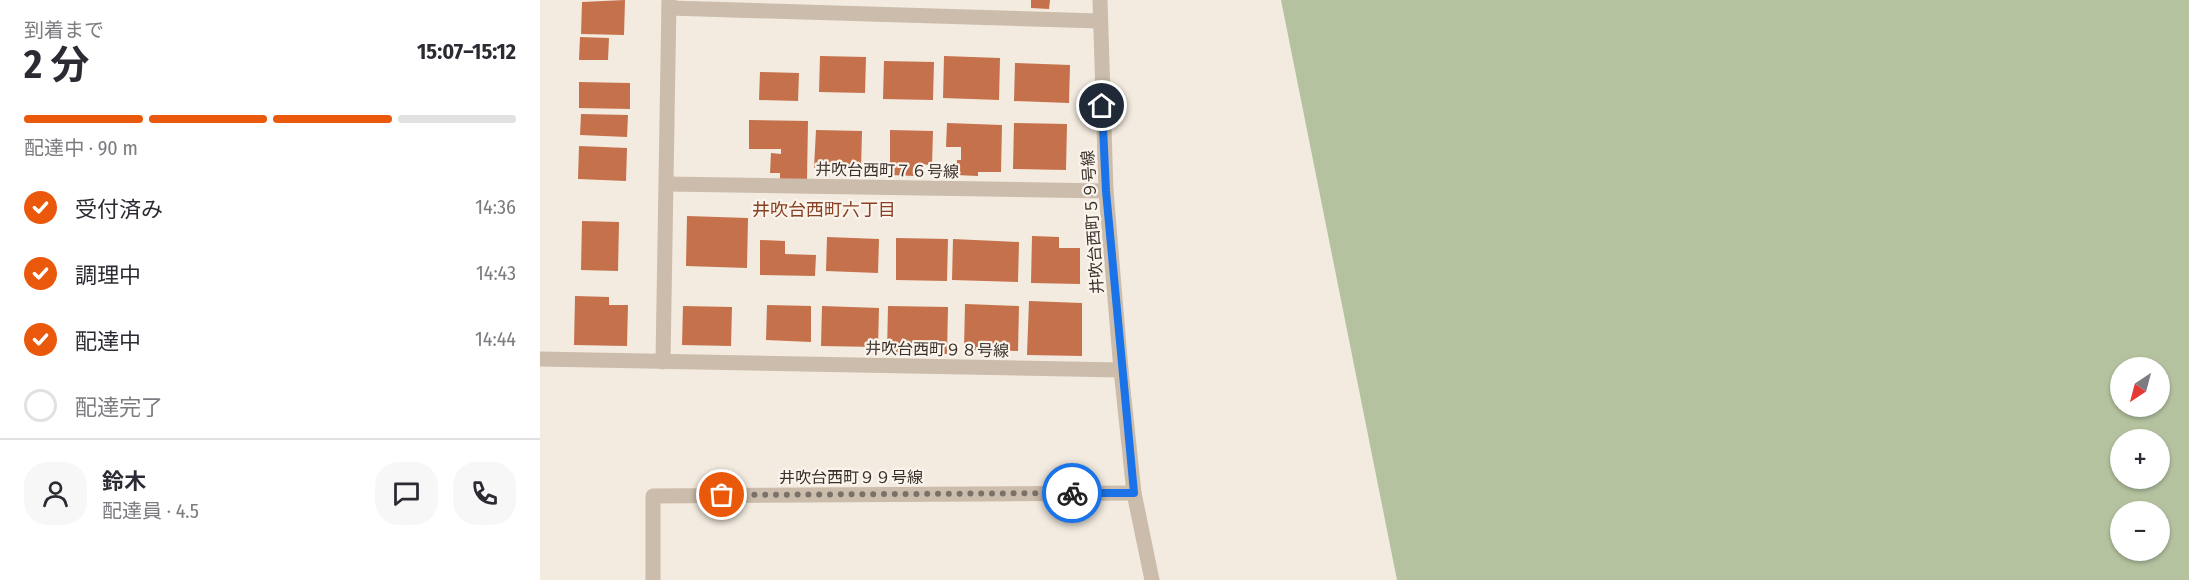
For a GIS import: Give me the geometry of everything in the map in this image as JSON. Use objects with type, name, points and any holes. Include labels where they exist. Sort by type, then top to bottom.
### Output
[{"type":"street","name":"井吹台西町５９号線","points":[[1100,0],[1106,191],[1121,370]]},
{"type":"street","points":[[663,362],[669,4],[1099,21]]},
{"type":"street","name":"井吹台西町７６号線","points":[[667,184],[1106,191]]},
{"type":"street","name":"井吹台西町９８号線","points":[[540,359],[1121,370]]},
{"type":"street","points":[[1121,370],[1134,493],[1152,580]]},
{"type":"street","name":"井吹台西町９９号線","points":[[653,580],[653,496],[1134,493]]},
{"type":"green space","points":[[1281,0],[2189,0],[2189,580],[1397,580]]},
{"type":"building","points":[[625,0],[624,35],[581,34],[582,2]]},
{"type":"building","points":[[1031,0],[1050,0],[1049,9],[1031,8]]},
{"type":"building","points":[[580,37],[609,38],[608,60],[579,60]]},
{"type":"building","points":[[820,56],[866,57],[865,93],[819,92]]},
{"type":"building","points":[[944,56],[1000,58],[999,100],[943,98]]},
{"type":"building","points":[[884,61],[934,62],[933,100],[883,99]]},
{"type":"building","points":[[1015,63],[1070,65],[1069,103],[1014,101]]},
{"type":"building","points":[[760,72],[799,73],[798,101],[759,100]]},
{"type":"building","points":[[579,82],[630,83],[630,109],[579,108]]},
{"type":"building","points":[[581,114],[628,115],[627,137],[580,135]]},
{"type":"building","points":[[749,120],[808,121],[807,180],[780,179],[780,173],[770,173],[771,153],[781,154],[781,149],[749,149]]},
{"type":"building","points":[[947,123],[1002,125],[1001,172],[978,172],[978,176],[956,175],[957,160],[961,160],[961,147],[946,147]]},
{"type":"building","points":[[1014,123],[1067,124],[1066,170],[1013,169]]},
{"type":"building","points":[[816,130],[862,131],[861,169],[814,168]]},
{"type":"building","points":[[890,130],[933,131],[932,165],[915,164],[915,176],[890,175]]},
{"type":"building","points":[[579,146],[627,148],[626,181],[578,179]]},
{"type":"building","points":[[687,216],[748,218],[747,268],[686,266]]},
{"type":"building","points":[[582,221],[619,222],[618,271],[581,270]]},
{"type":"building","points":[[1032,236],[1059,237],[1059,248],[1080,248],[1080,284],[1031,283]]},
{"type":"building","points":[[827,237],[879,239],[878,273],[826,271]]},
{"type":"building","points":[[896,238],[948,239],[947,281],[896,280]]},
{"type":"building","points":[[953,239],[1019,242],[1018,282],[952,280]]},
{"type":"building","points":[[760,240],[785,241],[785,254],[816,255],[815,276],[760,275]]},
{"type":"building","points":[[575,296],[609,297],[609,305],[628,305],[627,346],[574,345]]},
{"type":"building","points":[[1029,301],[1082,303],[1082,356],[1027,355]]},
{"type":"building","points":[[965,304],[1019,306],[1018,351],[964,350]]},
{"type":"building","points":[[767,305],[811,306],[811,342],[766,340]]},
{"type":"building","points":[[683,306],[732,307],[731,346],[682,345]]},
{"type":"building","points":[[822,306],[879,308],[878,347],[821,346]]},
{"type":"building","points":[[888,306],[948,307],[947,354],[887,352]]},
{"type":"way so far","points":[[722,495],[1072,493]]},
{"type":"district","name":"井吹台西町六丁目","points":[[824,210]]},
{"type":"route","points":[[1072,493],[1134,493],[1106,191],[1102,106]]}]
